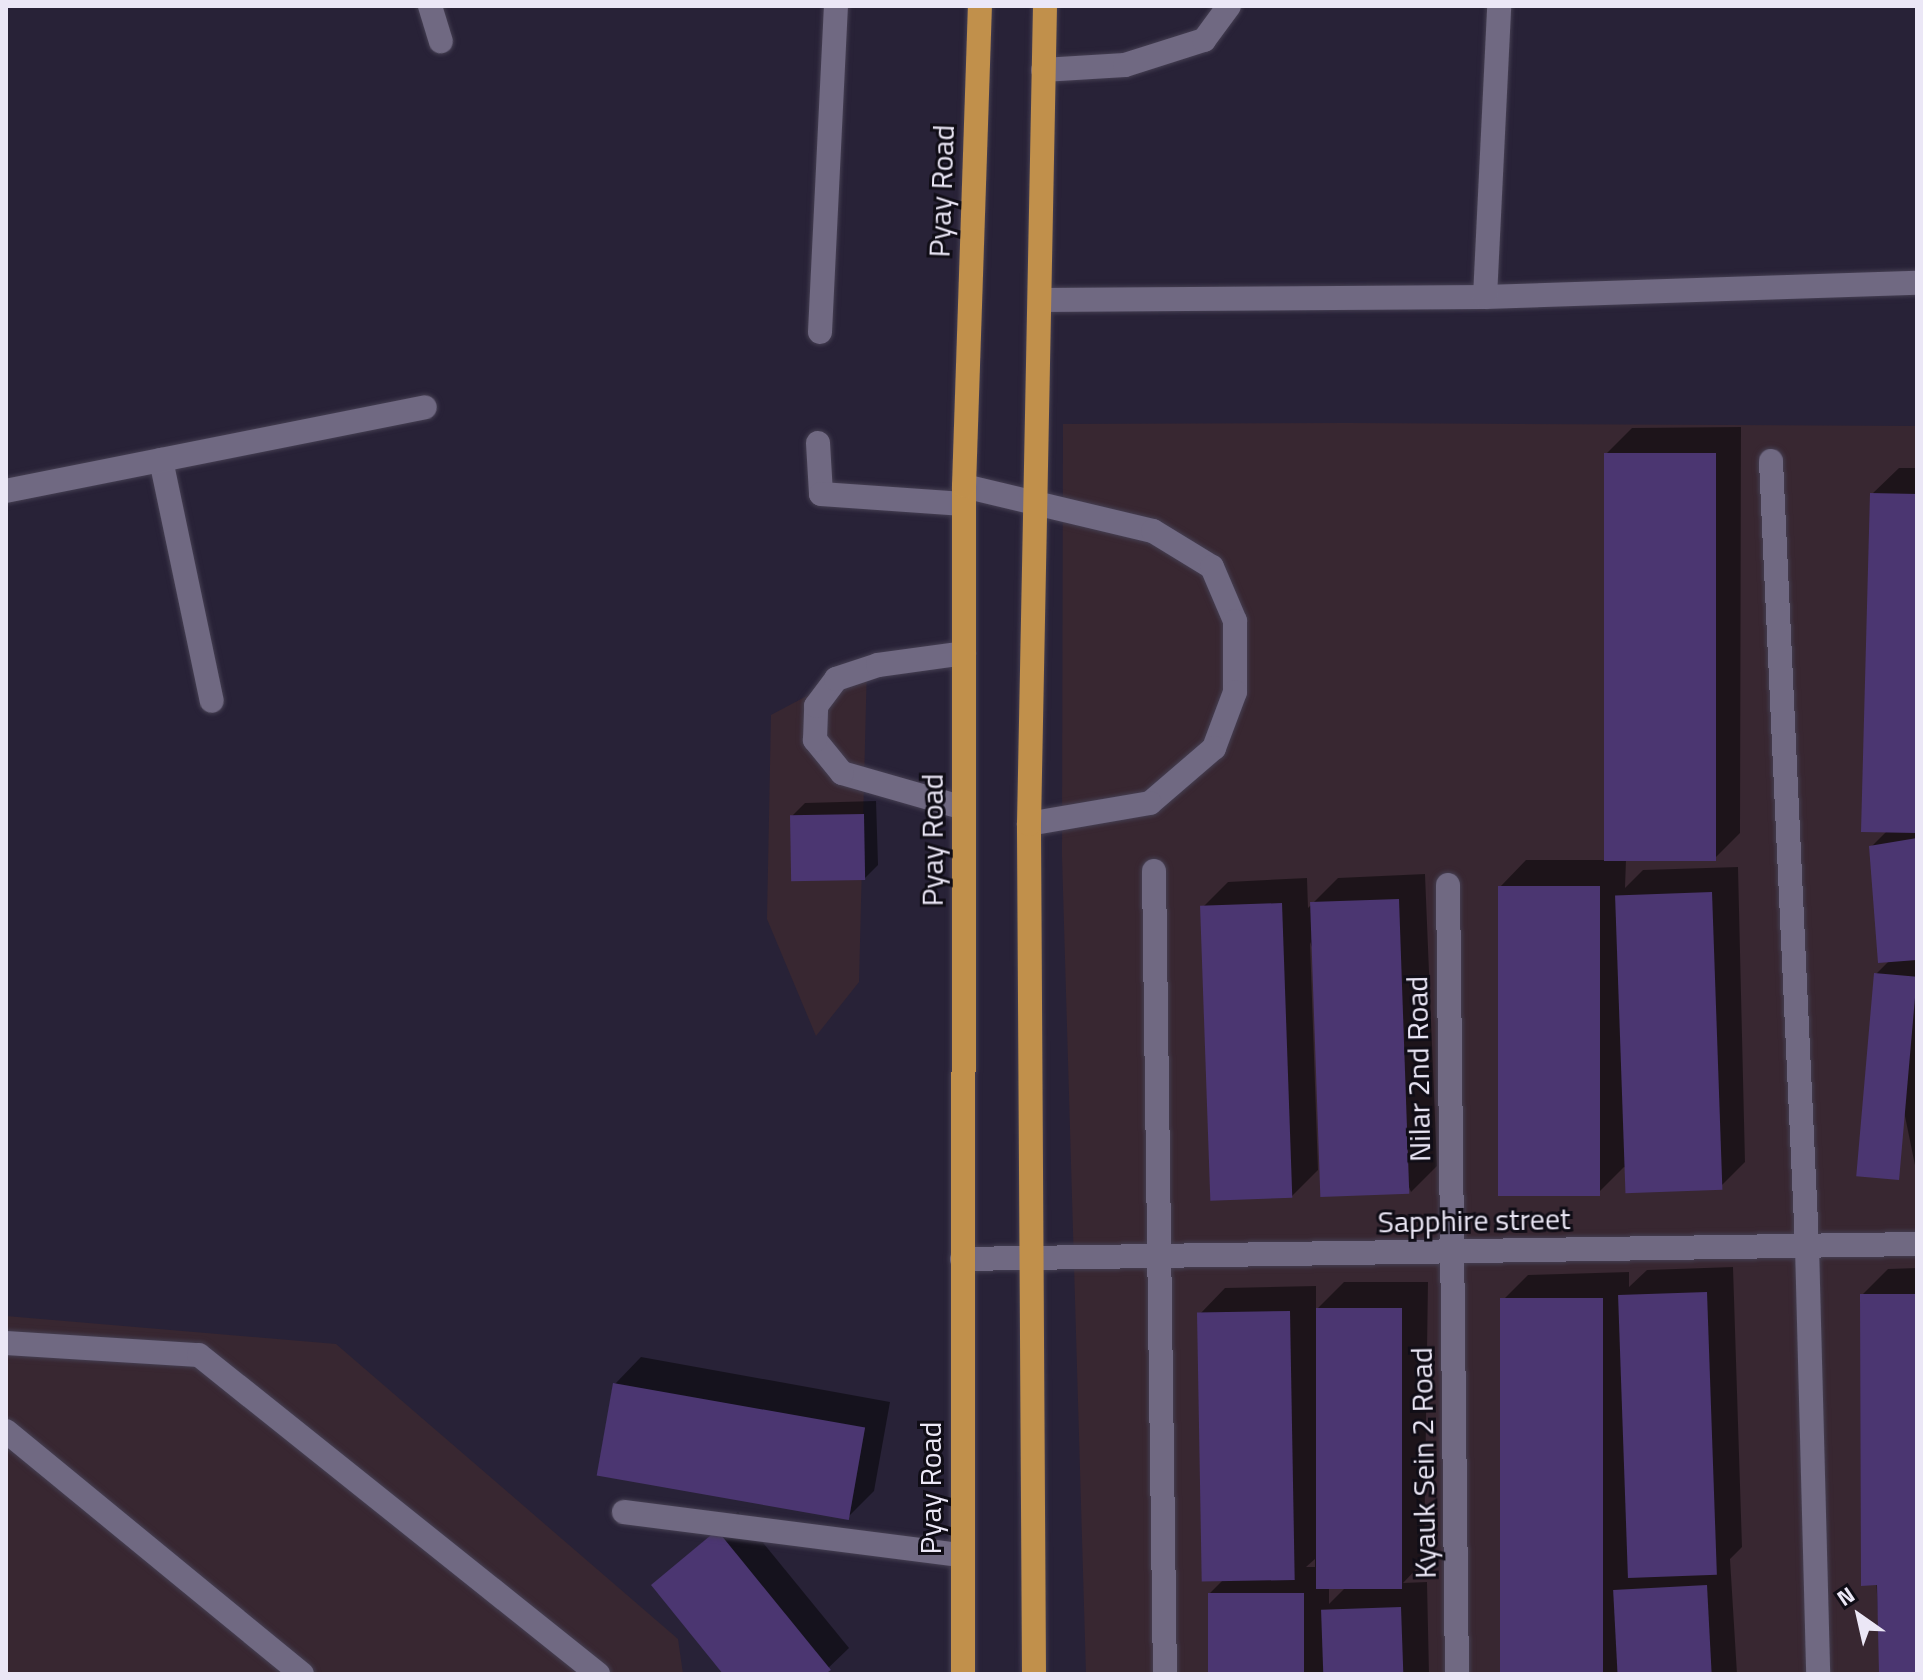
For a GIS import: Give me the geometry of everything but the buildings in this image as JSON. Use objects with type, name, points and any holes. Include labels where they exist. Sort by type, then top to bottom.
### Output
[{"type":"highway","name":"Pyay Road","points":[[963,1674],[964,495],[980,6]]},
{"type":"highway","points":[[1034,1674],[1029,824],[1045,6]]},
{"type":"street","points":[[430,6],[441,41]]},
{"type":"street","points":[[820,332],[836,6]]},
{"type":"street","points":[[1043,70],[1125,65],[1204,40],[1229,6]]},
{"type":"street","points":[[1485,297],[1499,6]]},
{"type":"street","points":[[1040,300],[1485,297],[1917,283]]},
{"type":"street","points":[[6,491],[425,407]]},
{"type":"street","points":[[818,443],[821,494],[964,495],[1036,503],[1153,531],[1212,567],[1235,621],[1235,692],[1214,748],[1150,803],[1029,824]]},
{"type":"street","points":[[161,460],[212,701]]},
{"type":"street","points":[[1771,461],[1807,1246],[1818,1674]]},
{"type":"street","points":[[964,653],[878,665],[836,679],[816,706],[815,740],[842,773],[964,808]]},
{"type":"street","points":[[1154,871],[1165,1674]]},
{"type":"street","name":"Nilar 2nd Road","points":[[1448,885],[1452,1252]]},
{"type":"street","name":"Sapphire street","points":[[962,1259],[1917,1244]]},
{"type":"street","name":"Kyauk Sein 2 Road","points":[[1452,1252],[1457,1674]]},
{"type":"street","points":[[6,1343],[199,1355],[598,1674]]},
{"type":"street","points":[[6,1431],[302,1674]]},
{"type":"street","points":[[624,1512],[962,1555]]},
{"type":"shaded area","points":[[1063,424],[1917,426],[1917,1674],[1086,1674],[1062,856]]},
{"type":"shaded area","points":[[867,664],[859,982],[816,1036],[767,919],[771,715]]},
{"type":"shaded area","points":[[6,1316],[336,1344],[678,1639],[683,1674],[6,1674]]}]
